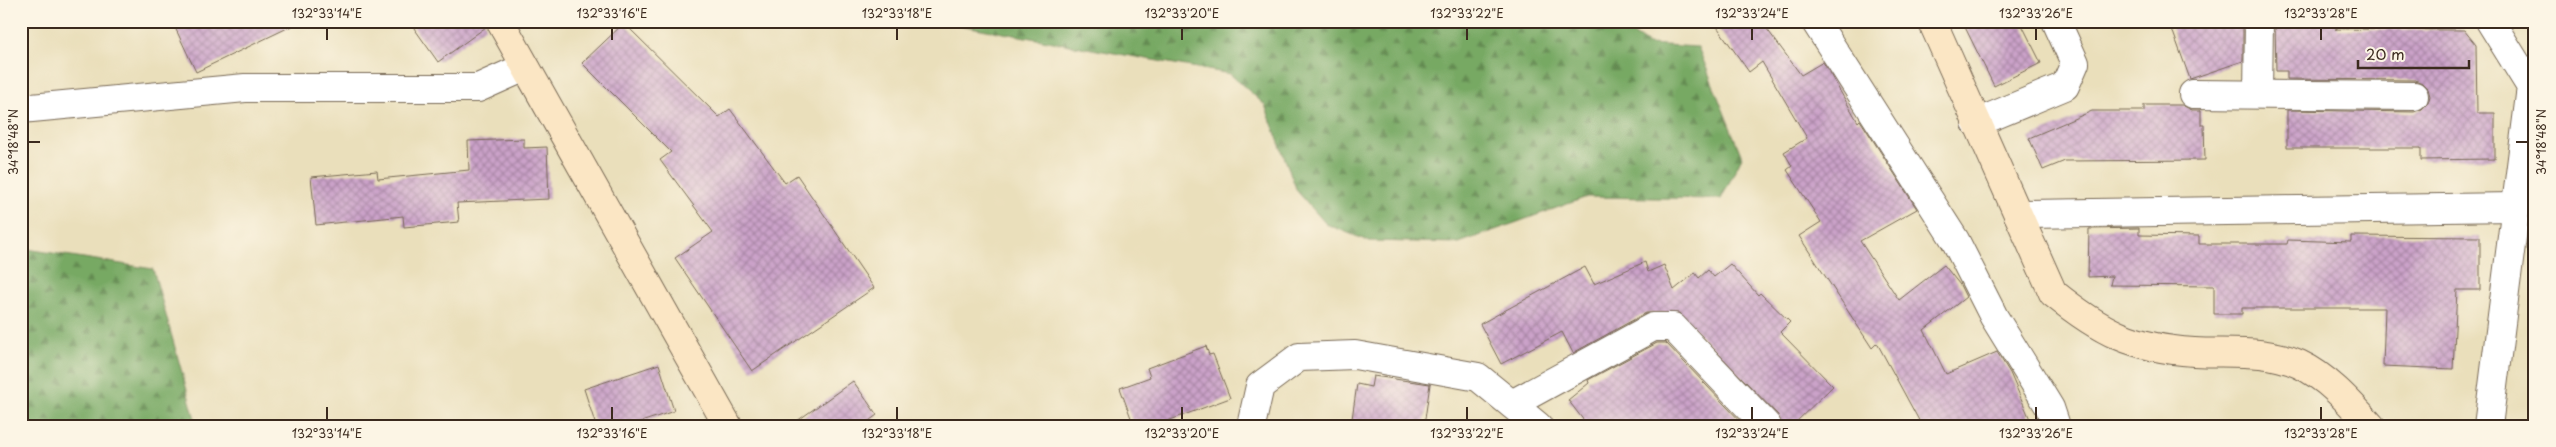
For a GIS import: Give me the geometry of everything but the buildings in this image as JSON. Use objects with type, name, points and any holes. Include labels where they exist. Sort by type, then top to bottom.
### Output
[{"type":"street","points":[[500,21],[728,426]]},
{"type":"street","points":[[1815,21],[1955,240],[1994,317],[2050,408],[2056,426]]},
{"type":"street","points":[[1932,21],[2053,293],[2084,318],[2118,337],[2154,346],[2193,352],[2266,354],[2299,364],[2323,379],[2371,426]]},
{"type":"street","points":[[1976,123],[2064,86],[2075,64],[2056,21]]},
{"type":"street","points":[[2258,94],[2259,21]]},
{"type":"street","points":[[2488,426],[2531,87],[2490,21]]},
{"type":"street","points":[[21,109],[245,88],[478,88],[526,67]]},
{"type":"street","points":[[2193,94],[2414,96]]},
{"type":"street","points":[[2018,214],[2516,207]]},
{"type":"street","points":[[1512,404],[1653,327],[1673,327],[1767,426]]},
{"type":"street","points":[[1251,426],[1260,386],[1299,357],[1355,355],[1478,377],[1538,426]]},
{"type":"green space","points":[[937,21],[1614,21],[1648,44],[1698,47],[1742,157],[1721,199],[1587,197],[1459,243],[1368,241],[1326,224],[1297,191],[1265,105],[1230,74]]},
{"type":"green space","points":[[21,248],[153,269],[197,426],[21,426]]}]
